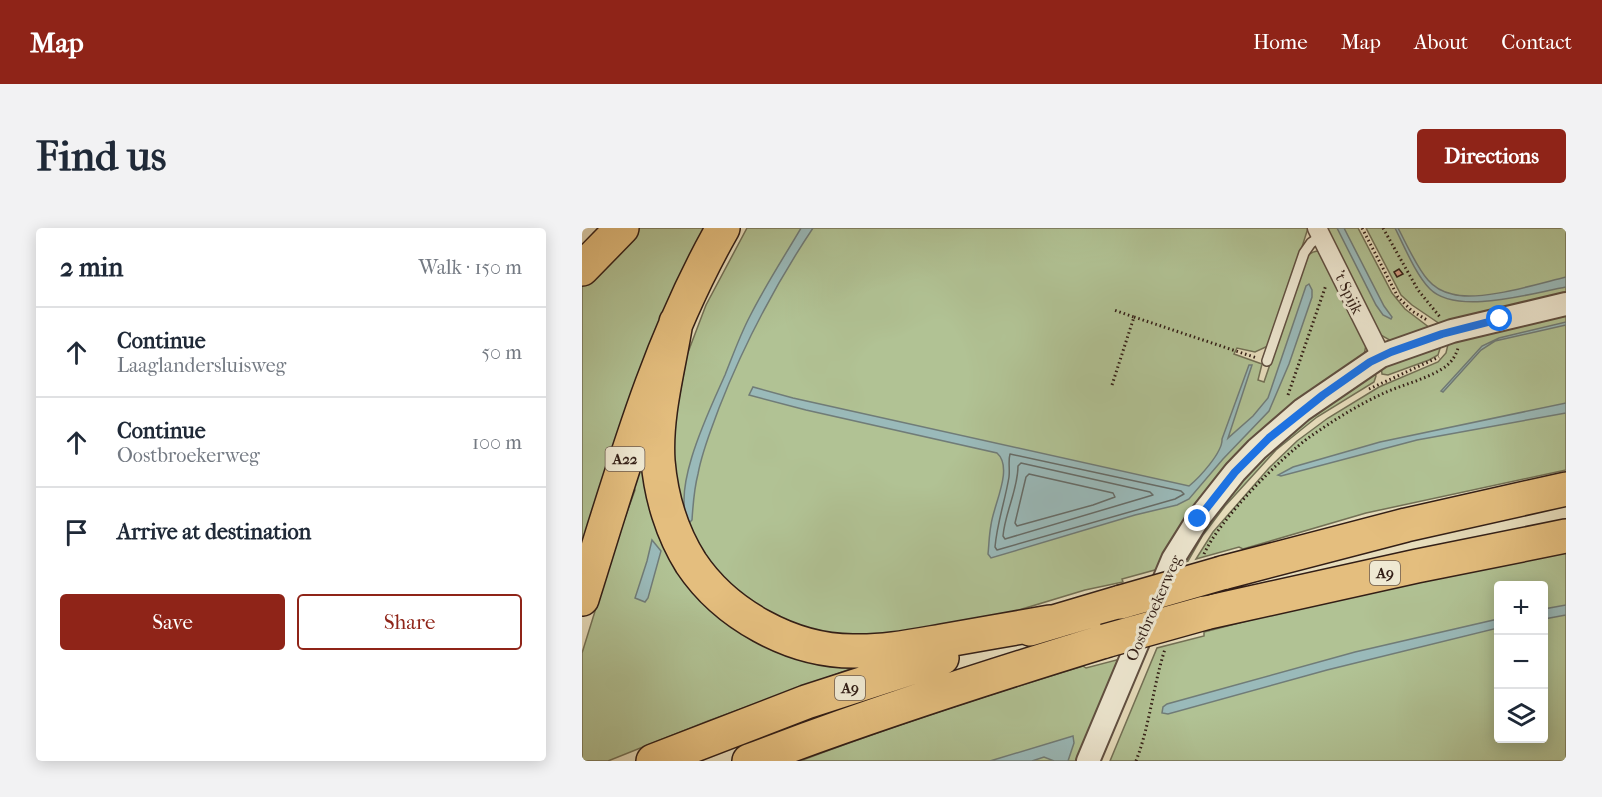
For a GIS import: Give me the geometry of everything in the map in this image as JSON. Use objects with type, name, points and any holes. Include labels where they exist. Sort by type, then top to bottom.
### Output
[{"type":"highway","points":[[582,269],[622,228]]},
{"type":"highway","name":"A22","points":[[582,598],[636,425],[676,322],[723,228]]},
{"type":"highway","name":"A9","points":[[676,322],[660,420],[658,441],[660,480],[666,508],[682,547],[706,582],[726,602],[746,616],[785,637],[824,648],[852,651],[901,648],[1050,622]]},
{"type":"highway","name":"A9","points":[[653,761],[806,702],[1050,622],[1121,602],[1213,564],[1406,525],[1566,489]]},
{"type":"highway","name":"A9","points":[[748,761],[1012,670],[1206,613],[1417,566],[1566,536]]},
{"type":"street","name":"'t Spijk","points":[[1319,232],[1381,356]]},
{"type":"street","name":"Oostbroekerweg","points":[[1088,761],[1180,546],[1198,519],[1257,448],[1323,395],[1381,356],[1447,332],[1566,304]]},
{"type":"lane","points":[[1267,361],[1304,253],[1319,232]]},
{"type":"path","points":[[1362,228],[1398,297],[1412,311],[1447,332]]},
{"type":"path","points":[[1213,564],[1214,535],[1265,478],[1312,436],[1376,397],[1436,372],[1452,361],[1458,346],[1418,290],[1383,228]]},
{"type":"path","points":[[1285,424],[1288,396],[1334,262]]},
{"type":"path","points":[[1114,310],[1267,361]]},
{"type":"path","points":[[1112,384],[1134,317]]},
{"type":"path","points":[[1366,391],[1383,381],[1438,358],[1442,354],[1447,332]]},
{"type":"path","points":[[1226,511],[1241,494]]},
{"type":"path","points":[[1136,761],[1142,747],[1156,676],[1167,644]]},
{"type":"green space","points":[[639,228],[710,228],[582,549],[582,286]]},
{"type":"green space","points":[[747,228],[1308,228],[1268,346],[1255,352],[1237,348],[1234,354],[1262,364],[1258,380],[1264,382],[1306,258],[1318,251],[1366,345],[1364,355],[1314,393],[1162,568],[1122,579],[1123,582],[1085,590],[922,637],[803,637],[710,576],[666,469],[687,355],[706,305]]},
{"type":"green space","points":[[1324,228],[1358,228],[1392,293],[1405,309],[1430,328],[1393,342],[1379,334]]},
{"type":"green space","points":[[1366,228],[1566,228],[1566,293],[1440,324],[1401,295]]},
{"type":"green space","points":[[1566,312],[1566,470],[1366,513],[1243,549],[1239,547],[1196,559],[1213,532],[1269,468],[1297,441],[1328,418],[1379,387],[1438,362],[1446,353],[1449,340]]},
{"type":"green space","points":[[1442,342],[1438,355],[1429,360],[1388,375],[1382,374],[1381,366]]},
{"type":"green space","points":[[1372,371],[1376,376],[1374,382],[1317,417],[1276,450],[1225,506],[1203,535],[1188,561],[1177,564],[1270,445]]},
{"type":"green space","points":[[647,444],[682,565],[864,664],[708,721],[608,761],[582,761],[582,653],[635,490],[633,486]]},
{"type":"green space","points":[[1566,550],[1566,761],[1110,761],[1157,648],[1204,636],[1204,632],[1262,617]]},
{"type":"green space","points":[[1124,658],[1081,761],[800,761],[1012,688],[1083,666],[1086,668]]},
{"type":"water","points":[[801,228],[813,228],[761,315],[719,408],[702,457],[692,520],[689,523],[684,509],[684,491],[694,449],[746,323]]},
{"type":"water","points":[[1337,228],[1344,228],[1384,306],[1392,317],[1391,319],[1383,315],[1376,305]]},
{"type":"water","points":[[1395,228],[1398,228],[1424,275],[1442,291],[1464,296],[1478,296],[1525,288],[1566,277],[1566,287],[1476,302],[1442,297],[1430,289],[1420,276]]},
{"type":"water","points":[[1309,284],[1312,297],[1289,364],[1269,411],[1189,499],[1177,505],[1135,515],[991,558],[988,554],[990,529],[1004,468],[997,453],[749,395],[753,387],[793,398],[1189,486],[1219,451],[1249,365],[1252,365],[1228,438],[1253,416],[1268,398],[1306,286]]},
{"type":"water","points":[[1566,322],[1566,325],[1495,341],[1481,350],[1443,392],[1441,391],[1482,346],[1499,338]]},
{"type":"water","points":[[1566,403],[1566,413],[1417,440],[1278,475],[1293,467],[1380,442]]},
{"type":"water","points":[[652,540],[661,551],[645,602],[635,598]]},
{"type":"water","points":[[1566,605],[1566,615],[1548,618],[1548,608]]},
{"type":"water","points":[[1494,620],[1494,629],[1327,670],[1168,714],[1162,713],[1163,707],[1167,704],[1355,652]]},
{"type":"water","points":[[1073,736],[1074,743],[1068,761],[1054,761],[1044,757],[1032,761],[990,761]]},
{"type":"building","points":[[1399,269],[1403,274],[1397,277],[1394,272]]},
{"type":"route","points":[[1198,519],[1235,472],[1269,438],[1323,395],[1370,362],[1442,334],[1500,319]]}]
